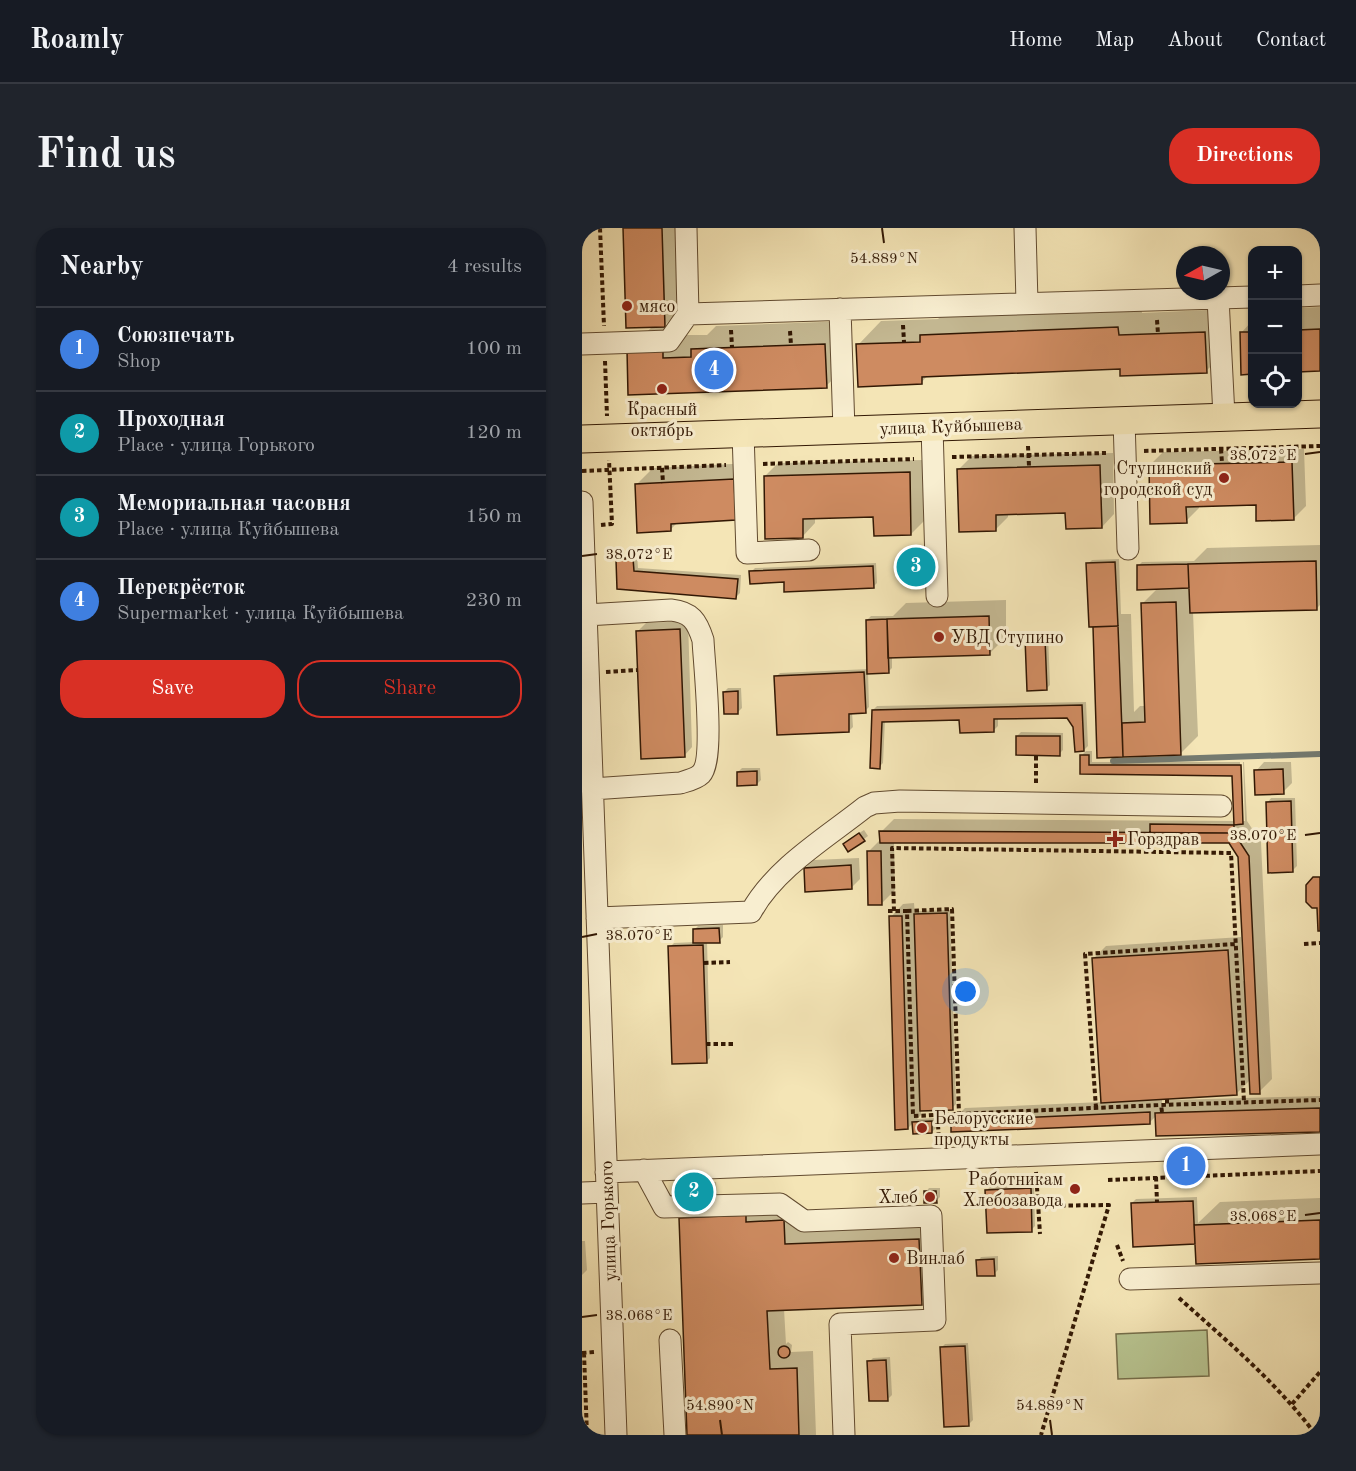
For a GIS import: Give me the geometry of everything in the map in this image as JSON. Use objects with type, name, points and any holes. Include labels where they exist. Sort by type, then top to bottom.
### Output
[{"type":"main road","name":"улица Куйбышева","points":[[595,438],[1320,414]]},
{"type":"street","points":[[582,344],[669,341],[688,314],[686,228]]},
{"type":"street","points":[[1024,228],[1027,303]]},
{"type":"street","points":[[1302,296],[1320,295]]},
{"type":"street","points":[[1230,298],[1248,297]]},
{"type":"street","points":[[688,314],[1176,299]]},
{"type":"street","points":[[1218,300],[1224,416]]},
{"type":"street","points":[[840,309],[844,430]]},
{"type":"street","points":[[1124,420],[1128,549]]},
{"type":"street","points":[[932,427],[937,596]]},
{"type":"street","points":[[743,433],[747,553],[809,550]]},
{"type":"street","name":"улица Горького","points":[[582,502],[616,1435]]},
{"type":"street","points":[[586,615],[671,610],[683,612],[693,618],[703,640],[708,738],[706,766],[701,774],[692,780],[680,783],[592,789]]},
{"type":"street","points":[[597,918],[751,912],[759,897],[778,875],[865,807],[874,803],[900,801],[1221,806]]},
{"type":"street","points":[[582,1193],[644,1170],[1320,1144]]},
{"type":"street","points":[[644,1170],[664,1207],[780,1204],[804,1221],[931,1216],[935,1320],[840,1324],[844,1435]]},
{"type":"street","points":[[1130,1279],[1320,1273]]},
{"type":"street","points":[[670,1340],[675,1435]]},
{"type":"path","points":[[596,525],[612,524],[610,470],[595,438],[604,343],[600,228]]},
{"type":"path","points":[[582,471],[1320,446]]},
{"type":"path","points":[[1221,449],[1222,463]]},
{"type":"path","points":[[662,468],[663,483]]},
{"type":"path","points":[[602,672],[638,670]]},
{"type":"path","points":[[1036,756],[1036,803]]},
{"type":"path","points":[[959,1114],[952,979],[952,909],[931,912],[891,911],[892,849],[1231,853],[1244,1102]]},
{"type":"path","points":[[907,911],[914,1116],[938,1113],[1320,1100]]},
{"type":"path","points":[[1304,944],[1320,943]]},
{"type":"path","points":[[1096,1108],[1085,954],[1156,952],[1236,944]]},
{"type":"path","points":[[704,963],[730,962]]},
{"type":"path","points":[[909,981],[916,981]]},
{"type":"path","points":[[706,1044],[733,1044]]},
{"type":"path","points":[[951,1045],[957,1044]]},
{"type":"path","points":[[911,1046],[918,1046]]},
{"type":"path","points":[[1167,1099],[1167,1105]]},
{"type":"path","points":[[1161,1105],[1162,1112]]},
{"type":"path","points":[[1036,1168],[1040,1234]]},
{"type":"path","points":[[1108,1180],[1320,1171]]},
{"type":"path","points":[[1156,1177],[1157,1202]]},
{"type":"path","points":[[1031,1206],[1109,1205],[1041,1435]]},
{"type":"path","points":[[1157,1278],[1269,1380],[1292,1404],[1316,1435]]},
{"type":"path","points":[[584,1353],[586,1435]]},
{"type":"path","points":[[1292,1404],[1320,1372]]},
{"type":"green space","points":[[1207,1330],[1209,1376],[1118,1379],[1116,1334]]},
{"type":"building","points":[[623,228],[662,228],[665,327],[626,328]]},
{"type":"building","points":[[1118,327],[1119,335],[1205,332],[1207,373],[1120,376],[1120,369],[922,377],[922,384],[858,387],[856,344],[920,342],[920,335]]},
{"type":"building","points":[[1320,329],[1320,371],[1302,372],[1302,330]]},
{"type":"building","points":[[1240,332],[1248,332],[1248,374],[1241,375]]},
{"type":"building","points":[[825,344],[827,388],[628,395],[627,350],[663,348],[663,358],[691,357],[691,349]]},
{"type":"building","points":[[1292,462],[1294,520],[1256,521],[1256,505],[1186,507],[1187,523],[1150,524],[1149,465]]},
{"type":"building","points":[[1100,465],[1102,528],[1066,529],[1065,513],[996,515],[996,531],[959,532],[957,469]]},
{"type":"building","points":[[910,472],[911,535],[874,536],[873,517],[803,519],[803,538],[765,539],[764,476]]},
{"type":"building","points":[[734,479],[736,520],[671,524],[671,531],[637,533],[635,484]]},
{"type":"building","points":[[633,558],[634,571],[738,579],[736,599],[617,589],[616,560]]},
{"type":"building","points":[[1316,561],[1317,610],[1190,613],[1188,564]]},
{"type":"building","points":[[1115,562],[1118,626],[1089,627],[1086,563]]},
{"type":"building","points":[[1188,564],[1189,588],[1137,590],[1137,565]]},
{"type":"building","points":[[873,566],[874,588],[784,592],[784,582],[750,584],[749,571]]},
{"type":"building","points":[[1176,602],[1181,755],[1123,757],[1122,723],[1145,722],[1141,603]]},
{"type":"building","name":"УВД Ступино","points":[[989,616],[990,655],[888,658],[887,619]]},
{"type":"building","points":[[887,619],[889,673],[867,674],[866,620]]},
{"type":"building","points":[[1118,626],[1123,757],[1097,758],[1093,627]]},
{"type":"building","points":[[680,629],[685,757],[641,759],[636,631]]},
{"type":"building","points":[[1025,638],[1045,638],[1047,690],[1027,691]]},
{"type":"building","points":[[864,672],[866,713],[849,714],[849,732],[777,735],[774,676]]},
{"type":"building","points":[[738,691],[738,714],[724,714],[723,692]]},
{"type":"building","points":[[1082,705],[1084,751],[1075,752],[1073,727],[1067,718],[994,719],[994,732],[960,733],[959,720],[882,722],[880,769],[870,768],[872,710]]},
{"type":"building","points":[[1016,736],[1060,736],[1060,756],[1016,755]]},
{"type":"building","points":[[1080,755],[1089,755],[1089,765],[1241,765],[1243,824],[1234,825],[1232,776],[1080,774]]},
{"type":"building","points":[[1283,769],[1284,794],[1255,795],[1254,770]]},
{"type":"building","points":[[757,771],[757,785],[737,786],[737,772]]},
{"type":"building","points":[[1291,801],[1293,872],[1268,873],[1266,802]]},
{"type":"building","points":[[1150,824],[1234,825],[1234,833],[1150,833]]},
{"type":"building","points":[[879,831],[1234,833],[1249,856],[1260,1094],[1250,1094],[1238,857],[1229,843],[880,843]]},
{"type":"building","points":[[859,833],[865,841],[848,852],[843,844]]},
{"type":"building","points":[[867,851],[881,851],[882,905],[868,905]]},
{"type":"building","points":[[851,865],[852,889],[805,892],[804,868]]},
{"type":"building","points":[[1313,877],[1320,877],[1320,931],[1318,931],[1317,908],[1312,908],[1306,902],[1306,885]]},
{"type":"building","points":[[947,913],[953,1110],[920,1111],[914,914]]},
{"type":"building","points":[[889,916],[902,916],[908,1129],[895,1130]]},
{"type":"building","points":[[719,928],[720,943],[693,943],[693,929]]},
{"type":"building","points":[[703,945],[707,1063],[672,1064],[668,946]]},
{"type":"building","points":[[1228,950],[1237,1095],[1101,1103],[1092,958]]},
{"type":"building","points":[[1320,1108],[1320,1132],[1156,1136],[1155,1113]]},
{"type":"building","points":[[1150,1112],[1150,1124],[951,1132],[951,1121]]},
{"type":"building","name":"Белорусские продукты","points":[[932,1121],[932,1133],[913,1134],[912,1122]]},
{"type":"building","points":[[1192,1159],[1192,1172],[1181,1172],[1180,1160]]},
{"type":"building","points":[[713,1185],[714,1201],[676,1202],[675,1186]]},
{"type":"building","points":[[1031,1188],[1032,1232],[987,1233],[985,1190]]},
{"type":"building","name":"Хлеб","points":[[924,1191],[936,1191],[937,1203],[924,1203]]},
{"type":"building","points":[[1193,1201],[1195,1244],[1133,1247],[1131,1203]]},
{"type":"building","points":[[746,1215],[746,1222],[784,1220],[785,1244],[919,1239],[922,1305],[767,1311],[770,1369],[797,1368],[799,1435],[687,1435],[679,1218]]},
{"type":"building","points":[[1320,1220],[1320,1259],[1196,1264],[1194,1225]]},
{"type":"building","points":[[994,1259],[995,1276],[977,1276],[976,1260]]},
{"type":"building","points":[[786,1346],[790,1352],[786,1358],[782,1358],[778,1350]]},
{"type":"building","points":[[965,1346],[969,1426],[944,1427],[940,1347]]},
{"type":"building","points":[[886,1360],[888,1401],[869,1401],[867,1361]]},
{"type":"waterway","points":[[1113,761],[1320,754]]},
{"type":"place","name":"мясо","points":[[627,306]]},
{"type":"place","name":"Перекрёсток","points":[[714,370]]},
{"type":"place","name":"Красный октябрь","points":[[662,389]]},
{"type":"place","name":"Ступинский городской суд","points":[[1224,478]]},
{"type":"place","name":"Мемориальная часовня","points":[[916,567]]},
{"type":"place","name":"УВД Ступино","points":[[939,637]]},
{"type":"place","name":"Горздрав","points":[[1115,839]]},
{"type":"place","name":"Белорусские продукты","points":[[922,1128]]},
{"type":"place","name":"Союзпечать","points":[[1186,1166]]},
{"type":"place","name":"Работникам Хлебозавода","points":[[1075,1189]]},
{"type":"place","name":"Проходная","points":[[694,1192]]},
{"type":"place","name":"Хлеб","points":[[930,1197]]},
{"type":"place","name":"Винлаб","points":[[894,1258]]}]
